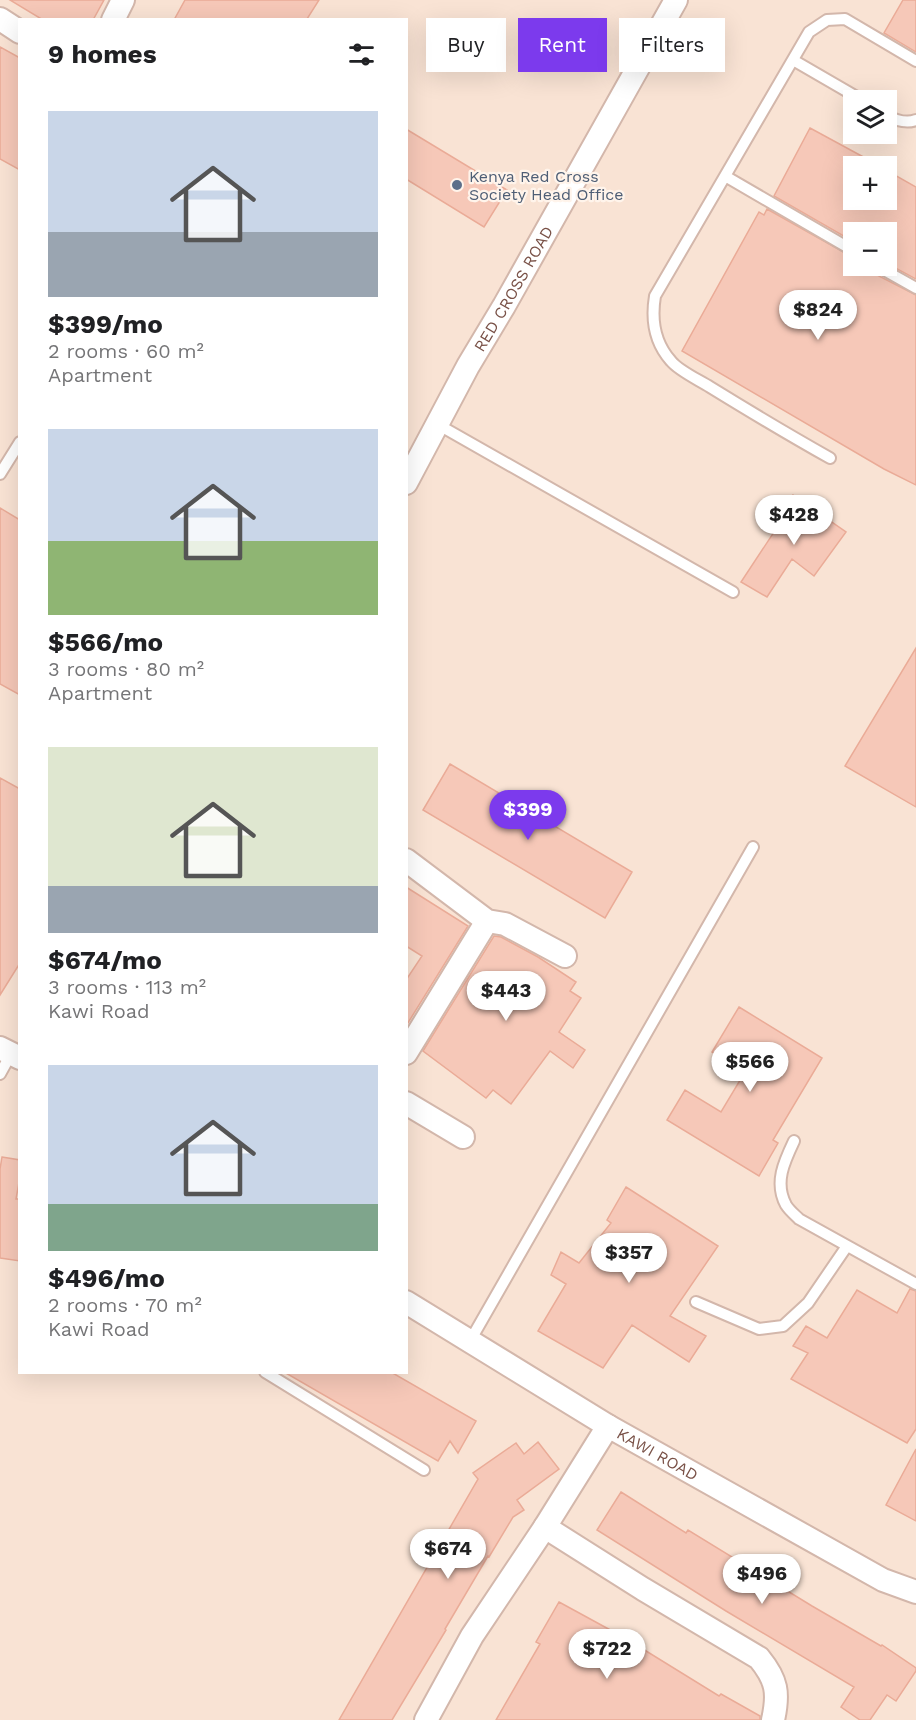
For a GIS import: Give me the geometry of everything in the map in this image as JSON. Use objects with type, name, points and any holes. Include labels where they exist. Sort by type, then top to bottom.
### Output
[{"type":"street","points":[[114,18],[123,0]]},
{"type":"street","name":"RED CROSS ROAD","points":[[408,479],[468,366],[510,296],[676,0]]},
{"type":"street","points":[[0,19],[18,31]]},
{"type":"street","points":[[408,862],[487,921],[505,924],[565,956]]},
{"type":"street","points":[[408,1050],[487,921]]},
{"type":"street","points":[[408,1104],[463,1137]]},
{"type":"street","name":"KAWI ROAD","points":[[408,1303],[608,1426],[883,1580],[916,1592]]},
{"type":"street","points":[[426,1720],[472,1636],[608,1426]]},
{"type":"street","points":[[544,1527],[759,1659],[770,1672],[776,1686],[777,1704],[773,1720]]},
{"type":"lane","points":[[830,458],[778,429],[672,363],[658,344],[654,328],[653,312],[656,296],[809,33],[827,21],[845,19],[916,61]]},
{"type":"lane","points":[[793,60],[845,90]]},
{"type":"lane","points":[[897,120],[912,122],[916,120]]},
{"type":"lane","points":[[725,176],[843,246]]},
{"type":"lane","points":[[895,276],[916,288]]},
{"type":"lane","points":[[437,424],[733,592]]},
{"type":"lane","points":[[0,474],[18,445]]},
{"type":"lane","points":[[470,1341],[753,847]]},
{"type":"lane","points":[[0,1074],[10,1053]]},
{"type":"lane","points":[[794,1141],[780,1174],[780,1187],[786,1206],[799,1219],[916,1284]]},
{"type":"lane","points":[[696,1302],[759,1329],[783,1326],[808,1303],[847,1246]]},
{"type":"lane","points":[[268,1374],[424,1470]]},
{"type":"shaded area","points":[[0,0],[916,0],[916,1720],[0,1720]]},
{"type":"building","points":[[10,0],[104,0],[94,18],[40,18]]},
{"type":"building","points":[[185,0],[319,0],[308,18],[175,18]]},
{"type":"building","points":[[903,0],[916,0],[916,52],[884,33]]},
{"type":"building","points":[[0,47],[18,57],[18,169],[0,159]]},
{"type":"building","points":[[810,128],[862,156],[843,156],[843,210],[897,210],[897,176],[916,187],[916,279],[897,269],[897,222],[843,222],[843,236],[774,196]]},
{"type":"building","name":"Kenya Red Cross Society Head Office","points":[[408,130],[507,190],[484,227],[408,180]]},
{"type":"building","points":[[767,209],[843,252],[843,276],[879,276],[916,295],[916,485],[884,469],[682,351],[759,212],[764,215]]},
{"type":"building","points":[[793,495],[846,532],[814,576],[792,559],[767,597],[741,582],[784,517],[780,514]]},
{"type":"building","points":[[0,508],[18,519],[18,694],[0,684]]},
{"type":"building","points":[[916,648],[916,807],[845,766]]},
{"type":"building","points":[[450,764],[632,872],[605,918],[423,810]]},
{"type":"building","points":[[0,778],[18,788],[18,966],[0,995]]},
{"type":"building","points":[[408,888],[468,926],[408,1023],[408,977],[422,956],[408,947]]},
{"type":"building","points":[[494,936],[501,937],[538,957],[576,982],[570,991],[581,998],[559,1032],[585,1050],[573,1068],[550,1051],[511,1104],[493,1090],[486,1098],[423,1051]]},
{"type":"building","points":[[739,1007],[822,1058],[773,1140],[778,1143],[759,1176],[667,1120],[685,1090],[721,1112],[745,1072],[712,1052]]},
{"type":"building","points":[[2,1157],[18,1160],[16,1199],[18,1199],[18,1261],[0,1258]]},
{"type":"building","points":[[626,1187],[718,1246],[670,1316],[706,1336],[689,1362],[632,1325],[603,1368],[538,1331],[566,1284],[551,1275],[561,1252],[579,1263],[611,1223],[607,1220]]},
{"type":"building","points":[[910,1289],[916,1291],[916,1429],[907,1443],[791,1379],[808,1353],[793,1346],[806,1326],[827,1338],[857,1290],[897,1313]]},
{"type":"building","points":[[287,1374],[394,1374],[476,1421],[458,1453],[450,1441],[438,1461]]},
{"type":"building","points":[[538,1442],[559,1469],[517,1500],[524,1510],[513,1517],[488,1556],[392,1720],[339,1720],[478,1479],[473,1473],[516,1443],[524,1454]]},
{"type":"building","points":[[916,1449],[916,1521],[886,1505]]},
{"type":"building","points":[[621,1492],[686,1533],[688,1530],[812,1606],[882,1645],[916,1668],[896,1701],[887,1695],[870,1720],[860,1720],[841,1707],[854,1687],[726,1611],[597,1530]]},
{"type":"building","points":[[559,1602],[625,1638],[719,1696],[721,1694],[760,1716],[760,1720],[496,1720],[540,1644],[536,1642]]},
{"type":"place","name":"Kenya Red Cross Society Head Office","points":[[457,185]]}]
